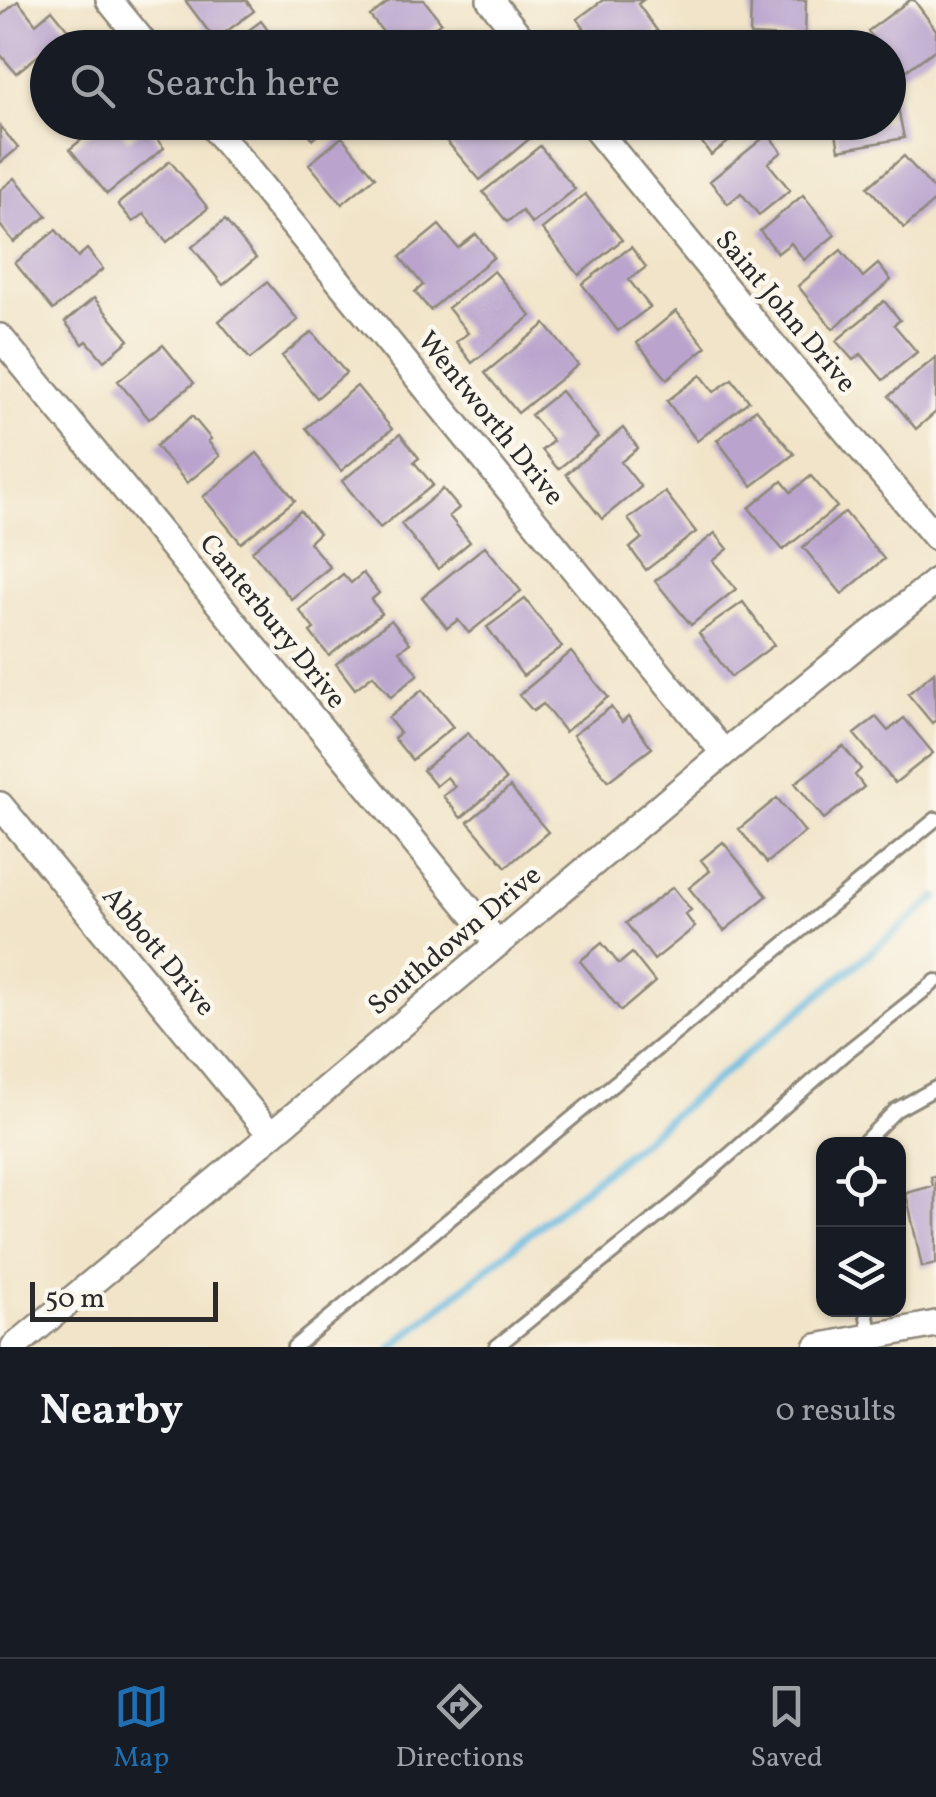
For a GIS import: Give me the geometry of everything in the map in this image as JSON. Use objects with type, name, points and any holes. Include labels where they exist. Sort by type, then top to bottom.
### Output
[{"type":"street","points":[[109,0],[133,30]]},
{"type":"street","points":[[490,0],[514,30]]},
{"type":"street","name":"Wentworth Drive","points":[[224,140],[724,753]]},
{"type":"street","name":"Saint John Drive","points":[[605,140],[936,537]]},
{"type":"street","name":"Canterbury Drive","points":[[0,338],[498,944]]},
{"type":"street","name":"Southdown Drive","points":[[14,1347],[272,1136],[724,753],[936,582]]},
{"type":"street","name":"Abbott Drive","points":[[0,806],[272,1136]]},
{"type":"street","points":[[817,1347],[868,1322],[936,1324]]},
{"type":"lane","points":[[294,1347],[936,819]]},
{"type":"lane","points":[[496,1347],[678,1200],[844,1054],[936,981]]},
{"type":"lane","points":[[869,1137],[896,1110],[936,1088]]},
{"type":"building","points":[[185,0],[246,0],[254,11],[228,30],[208,30]]},
{"type":"building","points":[[391,0],[424,0],[441,22],[431,30],[381,30],[370,16]]},
{"type":"building","points":[[603,0],[643,0],[638,4],[657,30],[586,30],[577,19]]},
{"type":"building","points":[[751,0],[806,0],[805,30],[750,30]]},
{"type":"building","points":[[914,0],[936,30],[936,49],[906,71],[906,30],[869,30]]},
{"type":"building","points":[[18,1],[36,24],[52,10],[68,30],[30,30],[30,62],[16,73],[0,54],[0,16]]},
{"type":"building","points":[[261,21],[268,30],[249,30]]},
{"type":"building","points":[[0,126],[18,148],[0,163]]},
{"type":"building","points":[[81,140],[157,140],[164,148],[107,194],[70,149]]},
{"type":"building","points":[[338,140],[344,140],[375,177],[342,204],[309,164]]},
{"type":"building","points":[[446,140],[528,140],[480,180]]},
{"type":"building","points":[[700,140],[731,140],[711,155]]},
{"type":"building","points":[[761,140],[773,140],[782,152],[768,163],[790,190],[759,215],[741,193],[728,204],[710,181]]},
{"type":"building","points":[[837,140],[893,140],[839,150]]},
{"type":"building","points":[[540,146],[575,189],[532,224],[522,211],[507,222],[483,192]]},
{"type":"building","points":[[904,156],[936,192],[936,200],[904,228],[868,187]]},
{"type":"building","points":[[170,161],[208,208],[167,242],[144,214],[133,222],[118,204]]},
{"type":"building","points":[[15,178],[47,216],[14,242],[0,225],[0,190]]},
{"type":"building","points":[[585,194],[622,240],[579,275],[542,229]]},
{"type":"building","points":[[803,195],[835,235],[804,260],[791,243],[778,253],[760,231]]},
{"type":"building","points":[[225,220],[256,258],[223,285],[192,247]]},
{"type":"building","points":[[439,225],[458,248],[476,234],[494,257],[430,310],[415,292],[423,285],[400,257]]},
{"type":"building","points":[[56,230],[78,257],[87,249],[103,269],[53,310],[15,263]]},
{"type":"building","points":[[631,247],[646,267],[629,280],[650,307],[618,331],[582,284]]},
{"type":"building","points":[[841,250],[863,277],[878,264],[891,280],[833,329],[798,286]]},
{"type":"building","points":[[494,271],[531,316],[472,363],[456,342],[468,333],[448,308]]},
{"type":"building","points":[[267,282],[298,320],[250,359],[219,321]]},
{"type":"building","points":[[94,298],[129,340],[104,361],[65,322]]},
{"type":"building","points":[[884,301],[900,320],[894,325],[917,352],[883,380],[861,354],[853,360],[836,341]]},
{"type":"building","points":[[676,311],[706,347],[667,379],[637,343]]},
{"type":"building","points":[[545,324],[578,365],[518,413],[485,373]]},
{"type":"building","points":[[312,332],[346,373],[317,398],[282,356]]},
{"type":"building","points":[[163,345],[194,383],[149,419],[118,381]]},
{"type":"building","points":[[936,357],[936,412],[916,429],[889,396]]},
{"type":"building","points":[[701,375],[714,392],[732,379],[749,401],[697,441],[667,401]]},
{"type":"building","points":[[357,386],[392,429],[341,471],[306,428]]},
{"type":"building","points":[[561,391],[598,437],[558,469],[542,450],[553,441],[531,415]]},
{"type":"building","points":[[756,409],[794,454],[752,486],[717,440]]},
{"type":"building","points":[[192,416],[220,456],[187,483],[156,446]]},
{"type":"building","points":[[623,428],[638,448],[621,462],[641,487],[602,519],[566,474]]},
{"type":"building","points":[[400,434],[419,458],[414,462],[433,485],[380,528],[342,481]]},
{"type":"building","points":[[257,453],[295,500],[241,543],[203,497]]},
{"type":"building","points":[[811,476],[837,507],[783,550],[749,508],[782,481],[791,492]]},
{"type":"building","points":[[443,489],[459,508],[449,516],[470,542],[438,569],[401,524]]},
{"type":"building","points":[[665,492],[696,532],[646,570],[630,548],[642,538],[628,519]]},
{"type":"building","points":[[300,511],[319,533],[309,542],[330,567],[291,599],[252,551]]},
{"type":"building","points":[[845,512],[884,559],[842,594],[803,547]]},
{"type":"building","points":[[715,533],[728,549],[713,561],[736,589],[691,625],[655,581]]},
{"type":"building","points":[[485,546],[521,591],[469,633],[458,620],[447,628],[422,597]]},
{"type":"building","points":[[363,573],[379,593],[371,600],[382,613],[329,656],[299,610],[343,574],[351,583]]},
{"type":"building","points":[[525,599],[562,647],[523,676],[487,627]]},
{"type":"building","points":[[743,602],[774,645],[731,677],[699,633]]},
{"type":"building","points":[[391,620],[410,643],[399,651],[418,674],[391,697],[373,675],[355,689],[336,664]]},
{"type":"building","points":[[571,652],[608,697],[565,732],[543,704],[533,711],[519,695]]},
{"type":"building","points":[[934,672],[936,720],[932,723],[908,694]]},
{"type":"building","points":[[422,690],[453,727],[412,760],[394,738],[400,733],[388,718]]},
{"type":"building","points":[[611,707],[622,722],[628,716],[652,748],[608,781],[573,735]]},
{"type":"building","points":[[876,717],[888,731],[904,718],[933,753],[895,783],[854,734]]},
{"type":"building","points":[[468,733],[506,780],[461,818],[443,796],[455,787],[447,777],[436,786],[423,770]]},
{"type":"building","points":[[843,746],[861,769],[855,775],[864,787],[824,819],[795,783]]},
{"type":"building","points":[[510,787],[548,832],[506,867],[468,822]]},
{"type":"building","points":[[777,798],[805,832],[767,863],[739,829]]},
{"type":"building","points":[[723,842],[767,896],[724,931],[689,888],[710,871],[701,860]]},
{"type":"building","points":[[673,887],[691,910],[685,914],[695,927],[654,960],[626,923]]},
{"type":"building","points":[[602,943],[619,964],[632,953],[655,982],[621,1011],[580,961]]},
{"type":"building","points":[[936,1176],[936,1264],[922,1267],[906,1193],[933,1186],[931,1177]]},
{"type":"waterway","points":[[392,1347],[936,898]]}]
